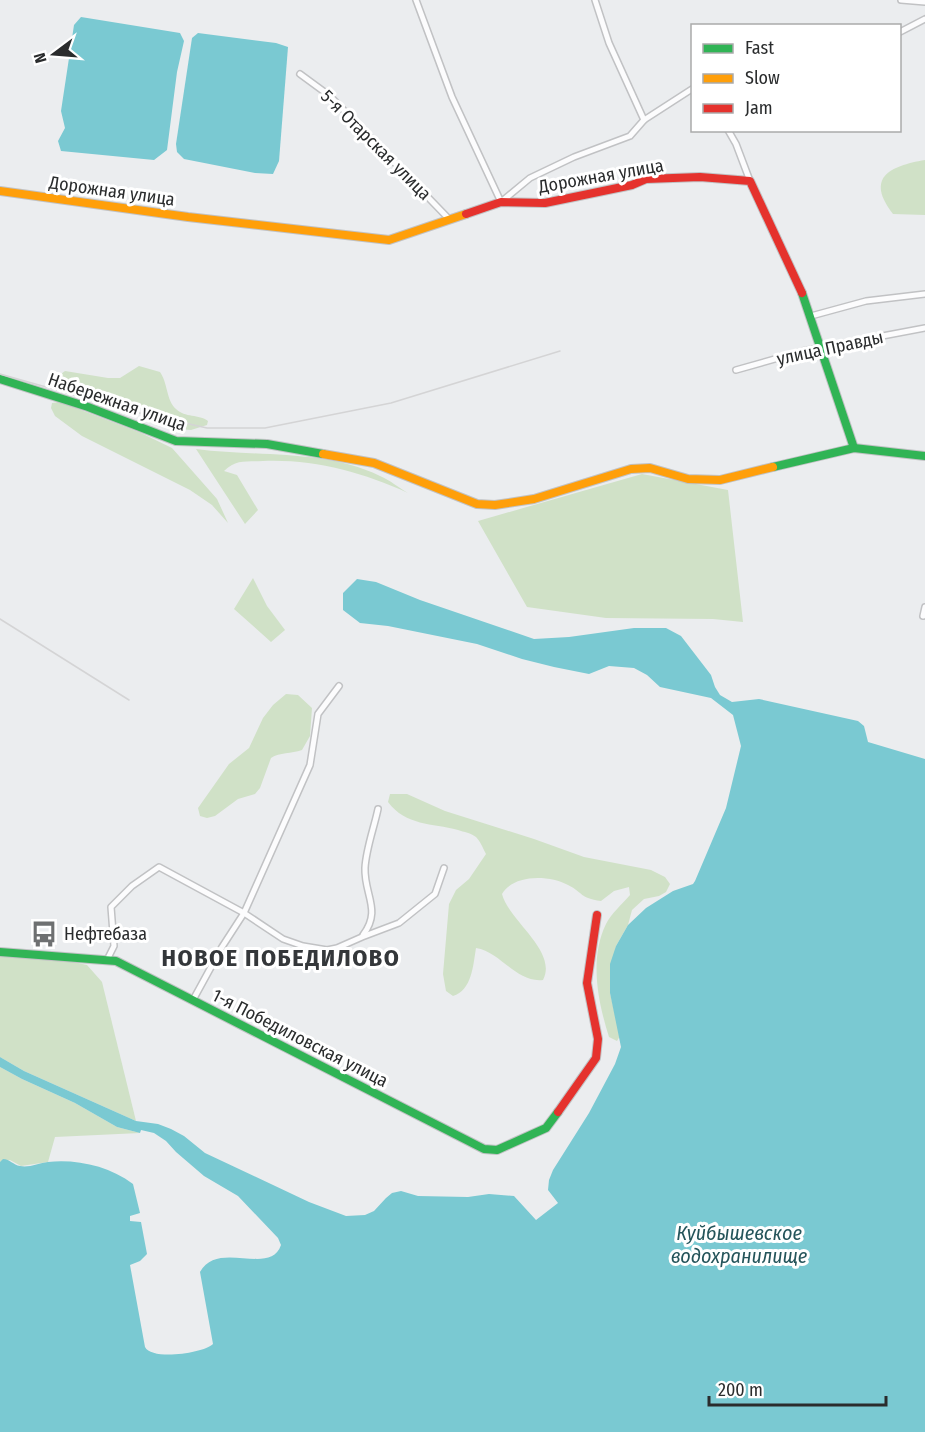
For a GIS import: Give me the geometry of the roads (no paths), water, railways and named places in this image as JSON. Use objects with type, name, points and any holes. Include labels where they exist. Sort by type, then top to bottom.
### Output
[{"type":"street","points":[[416,0],[452,97],[501,202],[530,178],[574,157],[630,136],[644,120],[691,90]]},
{"type":"street","points":[[595,0],[609,44],[644,120]]},
{"type":"street","points":[[901,0],[925,2]]},
{"type":"street","points":[[901,31],[925,19]]},
{"type":"street","name":"5-я Отарская улица","points":[[300,74],[330,96],[449,219]]},
{"type":"street","points":[[729,132],[800,287],[854,448]]},
{"type":"street","name":"Дорожная улица","points":[[0,191],[188,217],[389,240],[501,202],[545,203],[632,185],[646,179],[700,177],[750,181]]},
{"type":"street","points":[[811,316],[867,301],[925,294]]},
{"type":"street","name":"улица Правды","points":[[736,369],[803,351],[925,328]]},
{"type":"street","name":"Набережная улица","points":[[0,379],[88,407],[176,441],[267,444],[374,463],[477,504],[491,507],[518,504],[631,469],[650,468],[688,479],[720,480],[854,448],[925,456]]},
{"type":"street","points":[[923,616],[925,607]]},
{"type":"street","points":[[193,1000],[244,913],[310,765],[318,714],[339,686]]},
{"type":"street","points":[[362,937],[372,920],[373,911],[365,868],[378,809]]},
{"type":"street","points":[[107,960],[114,946],[111,907],[132,886],[159,867],[244,913],[272,933],[303,946],[332,950],[392,927],[408,917],[435,894],[444,868]]},
{"type":"street","name":"1-я Победиловская улица","points":[[0,952],[116,961],[484,1149],[497,1149],[546,1128],[596,1058],[598,1039],[587,983],[597,915]]},
{"type":"water","points":[[81,17],[180,33],[184,41],[177,72],[167,150],[154,160],[61,151],[58,141],[65,128],[61,111],[74,25]]},
{"type":"water","points":[[198,33],[276,43],[288,47],[279,161],[273,174],[255,173],[184,159],[177,152],[176,144],[192,38]]},
{"type":"water","name":"Куйбышевское водохранилище","points":[[357,579],[376,582],[420,600],[534,639],[569,637],[634,628],[666,628],[681,636],[711,675],[720,695],[732,702],[759,699],[858,721],[864,726],[868,742],[925,759],[925,1432],[0,1432],[0,1162],[3,1159],[23,1166],[59,1161],[92,1165],[114,1173],[133,1184],[140,1213],[130,1216],[130,1221],[141,1222],[147,1254],[140,1261],[130,1265],[145,1347],[157,1354],[189,1353],[213,1344],[200,1272],[208,1263],[219,1258],[266,1258],[275,1254],[281,1245],[278,1238],[238,1196],[204,1176],[166,1141],[154,1133],[141,1130],[140,1133],[117,1127],[75,1103],[22,1079],[0,1067],[0,1057],[24,1071],[136,1121],[158,1124],[171,1129],[205,1153],[309,1202],[346,1216],[365,1215],[374,1211],[392,1193],[401,1191],[418,1196],[468,1197],[489,1194],[514,1196],[536,1220],[558,1203],[548,1190],[553,1170],[589,1113],[615,1064],[621,1047],[610,993],[610,964],[616,946],[628,925],[646,908],[673,891],[693,884],[726,808],[741,746],[733,715],[711,698],[660,687],[647,675],[634,668],[609,666],[589,674],[522,659],[477,644],[388,626],[360,623],[343,610],[343,593]]},
{"type":"railway","points":[[0,374],[131,411],[207,428],[265,428],[391,403],[560,351]]},
{"type":"railway","points":[[0,619],[129,700]]},
{"type":"place","name":"Нефтебаза","points":[[44,934]]},
{"type":"district","name":"НОВОЕ ПОБЕДИЛОВО","points":[[281,958]]}]
